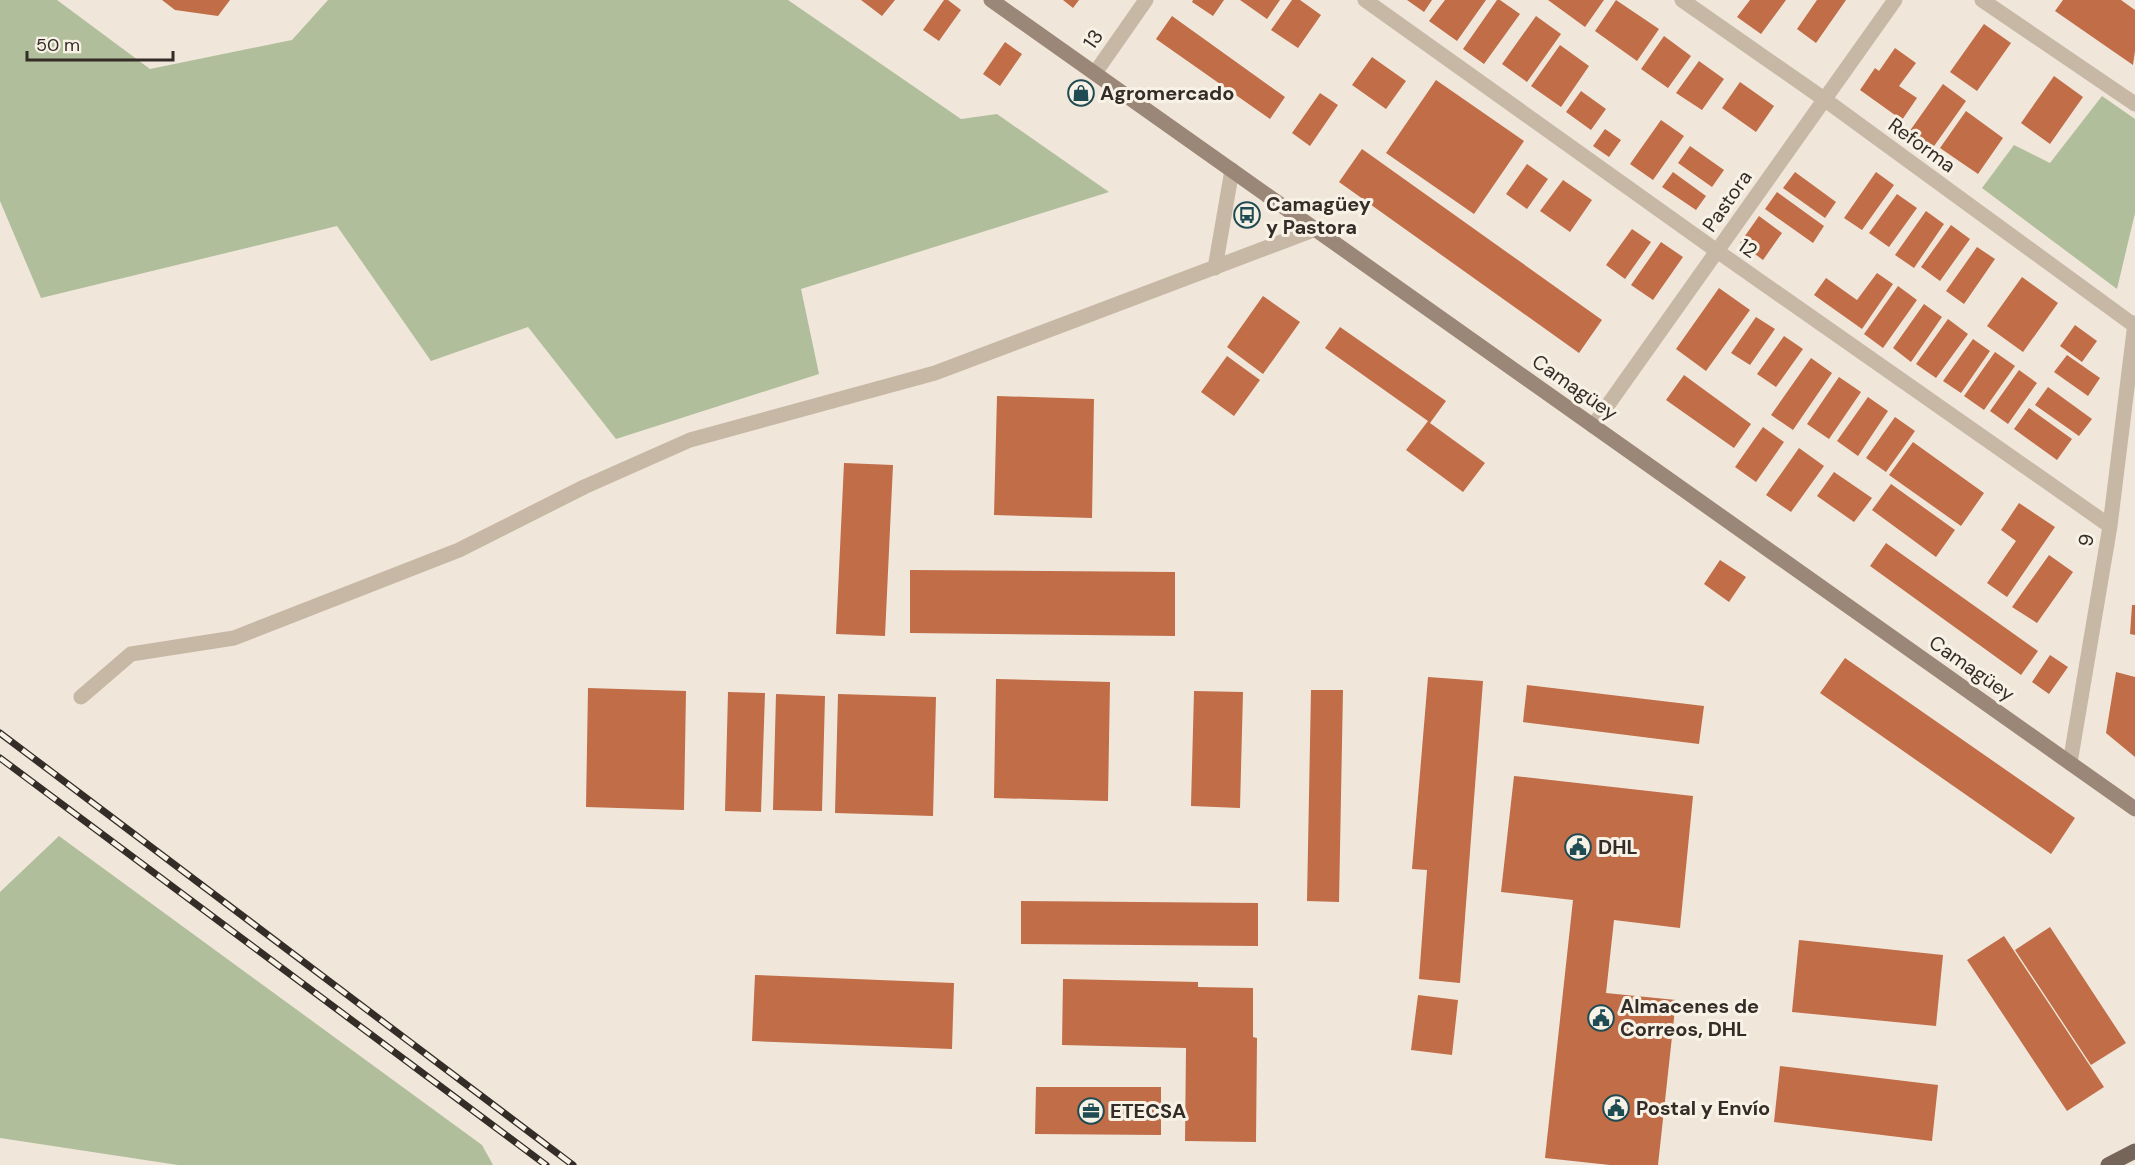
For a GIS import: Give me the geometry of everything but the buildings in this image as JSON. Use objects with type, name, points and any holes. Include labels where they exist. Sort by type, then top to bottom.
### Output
[{"type":"main road","name":"Camagüey","points":[[991,0],[2135,809]]},
{"type":"main road","points":[[2108,1165],[2135,1151]]},
{"type":"street","name":"13","points":[[1095,73],[1146,0]]},
{"type":"street","name":"12","points":[[1365,0],[1717,252],[2110,526]]},
{"type":"street","name":"Reforma","points":[[1682,0],[1824,99],[2135,325]]},
{"type":"street","name":"Pastora","points":[[1593,426],[1895,0]]},
{"type":"street","points":[[1982,0],[2135,104]]},
{"type":"street","points":[[1215,268],[1232,170]]},
{"type":"street","points":[[81,697],[130,654],[234,638],[245,634],[459,550],[584,487],[690,440],[935,373],[1316,229]]},
{"type":"street","name":"9","points":[[2070,763],[2110,526],[2135,325]]},
{"type":"green space","points":[[0,0],[57,0],[150,69],[292,40],[328,0],[788,0],[961,119],[997,114],[1109,192],[801,289],[819,374],[616,439],[528,327],[431,361],[337,226],[41,298],[0,201]]},
{"type":"green space","points":[[2102,96],[2135,119],[2135,213],[2117,289],[1982,188],[2014,145],[2050,163]]},
{"type":"green space","points":[[59,836],[482,1145],[493,1165],[178,1165],[0,1138],[0,892]]},
{"type":"railway","points":[[0,733],[573,1165]]},
{"type":"railway","points":[[0,758],[546,1165]]},
{"type":"place","name":"Agromercado","points":[[1081,93]]},
{"type":"place","name":"Camagüey y Pastora","points":[[1247,215]]},
{"type":"place","name":"DHL","points":[[1578,847]]},
{"type":"place","name":"Almacenes de Correos, DHL","points":[[1601,1018]]},
{"type":"place","name":"Postal y Envío","points":[[1616,1108]]},
{"type":"place","name":"ETECSA","points":[[1091,1111]]}]
